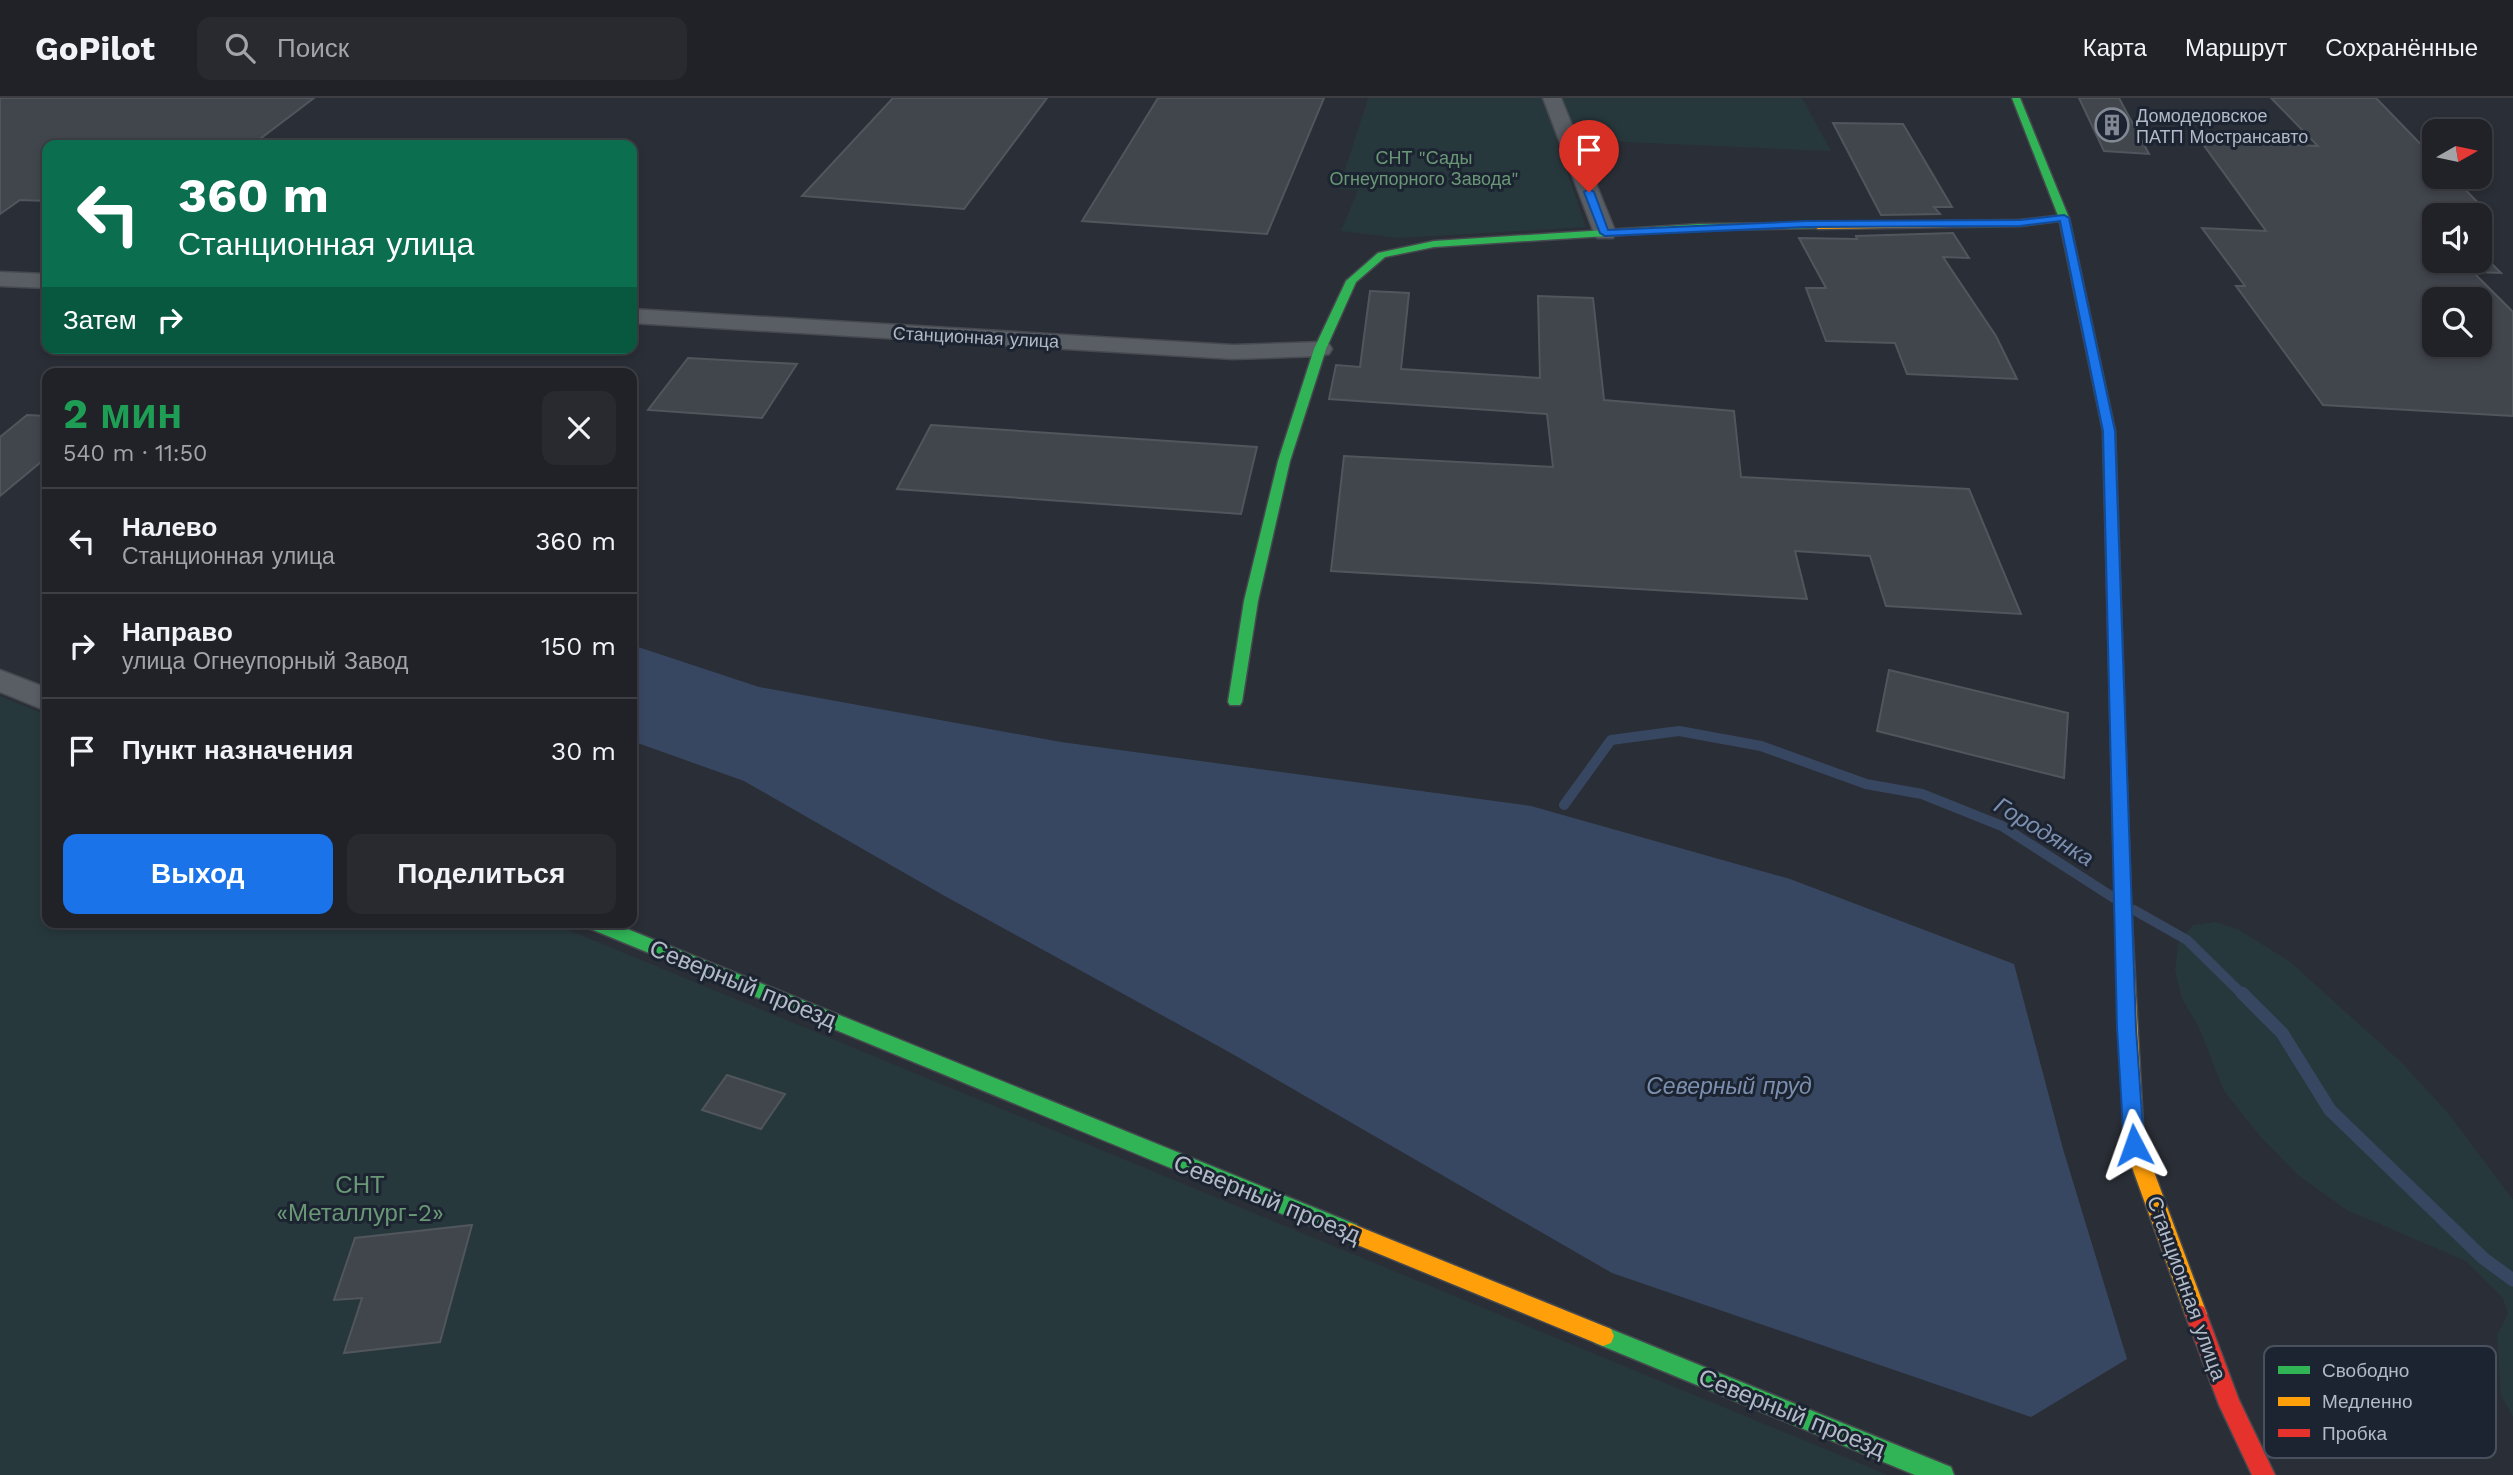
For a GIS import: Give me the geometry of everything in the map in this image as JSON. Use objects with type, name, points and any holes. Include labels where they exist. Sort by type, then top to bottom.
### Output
[{"type":"street","points":[[1552,98],[1605,233]]},
{"type":"street","name":"Станционная улица","points":[[2017,98],[2064,218],[2109,431],[2126,1014],[2134,1145],[2230,1405],[2264,1475]]},
{"type":"street","points":[[1235,702],[1251,601],[1283,461],[1320,349],[1350,281],[1381,255],[1434,244],[1605,233],[1805,224],[2020,223],[2064,218]]},
{"type":"street","points":[[0,279],[42,281]]},
{"type":"street","name":"Станционная улица","points":[[637,316],[1233,352],[1320,349]]},
{"type":"street","points":[[0,680],[42,698]]},
{"type":"street","name":"Северный проезд","points":[[607,928],[1943,1475]]},
{"type":"green space","name":"СНТ \"Сады Огнеупорного Завода\"","points":[[1368,98],[1802,98],[1831,151],[1556,139],[1586,227],[1399,238],[1341,231],[1358,190],[1339,189]]},
{"type":"green space","name":"СНТ «Металлург-2»","points":[[0,696],[42,713],[42,928],[564,928],[1888,1475],[0,1475]]},
{"type":"green space","points":[[2216,922],[2239,930],[2289,961],[2400,1061],[2447,1112],[2513,1200],[2513,1417],[2501,1395],[2497,1336],[2508,1314],[2503,1298],[2466,1261],[2347,1210],[2298,1175],[2260,1136],[2224,1091],[2198,1025],[2182,999],[2175,970],[2178,944],[2193,925]]},
{"type":"water","name":"Северный пруд","points":[[637,647],[759,687],[1061,742],[1531,806],[1790,879],[2014,964],[2063,1149],[2127,1359],[2031,1417],[1612,1273],[1229,1052],[943,895],[744,781],[637,743]]},
{"type":"building","points":[[0,98],[314,98],[259,140],[42,140],[42,201],[20,200],[0,214]]},
{"type":"building","points":[[893,98],[1047,98],[964,209],[802,196]]},
{"type":"building","points":[[1158,98],[1324,98],[1267,234],[1082,221]]},
{"type":"building","name":"Домодедовское ПАТП Мострансавто","points":[[2079,98],[2119,98],[2149,154],[2104,151]]},
{"type":"building","points":[[2271,98],[2376,98],[2422,146],[2422,189],[2465,189],[2478,203],[2422,203],[2422,273],[2474,273],[2488,287],[2422,287],[2422,357],[2492,357],[2492,291],[2513,312],[2513,416],[2323,405],[2236,286],[2245,286],[2202,228],[2266,231],[2200,140],[2318,146]]},
{"type":"building","points":[[1833,123],[1903,124],[1952,207],[1934,207],[1940,214],[1881,215]]},
{"type":"building","points":[[1953,233],[1969,258],[1943,257],[1996,336],[2017,379],[1907,374],[1895,343],[1826,341],[1806,288],[1826,288],[1799,238],[1857,239],[1856,236]]},
{"type":"building","points":[[2492,264],[2501,273],[2492,273]]},
{"type":"building","points":[[1370,291],[1409,293],[1401,369],[1540,378],[1538,296],[1593,298],[1604,400],[1734,411],[1741,477],[1969,489],[2021,614],[1886,606],[1870,556],[1795,551],[1807,599],[1331,571],[1344,456],[1553,467],[1547,414],[1329,399],[1336,365],[1360,367]]},
{"type":"building","points":[[688,358],[797,364],[762,418],[648,410]]},
{"type":"building","points":[[27,415],[42,416],[42,461],[0,496],[0,437]]},
{"type":"building","points":[[931,425],[1257,447],[1241,514],[897,489]]},
{"type":"building","points":[[1889,670],[2068,713],[2064,778],[1877,731]]},
{"type":"building","points":[[727,1075],[785,1094],[761,1129],[702,1110]]},
{"type":"building","points":[[472,1225],[440,1342],[344,1353],[362,1298],[334,1300],[355,1238]]},
{"type":"waterway","name":"Городянка","points":[[1564,805],[1611,740],[1679,731],[1761,746],[1866,784],[1922,794],[2002,826],[2114,898]]},
{"type":"waterway","name":"Городянка","points":[[2134,910],[2187,940],[2243,995]]},
{"type":"waterway","name":"Городянка","points":[[2242,993],[2282,1033],[2330,1110],[2483,1258],[2513,1280]]},
{"type":"traffic: fast","points":[[2016,98],[2064,218],[2109,431],[2123,904]]},
{"type":"traffic: fast","points":[[1235,702],[1251,601],[1284,461],[1320,349],[1351,281],[1382,255],[1434,244],[1700,227],[1818,226]]},
{"type":"traffic: fast","points":[[607,928],[1350,1232]]},
{"type":"traffic: fast","points":[[1603,1336],[1943,1475]]},
{"type":"traffic: slow","points":[[1818,226],[2020,223],[2064,218]]},
{"type":"traffic: slow","points":[[2123,904],[2134,1145],[2196,1314]]},
{"type":"traffic: slow","points":[[1350,1232],[1603,1336]]},
{"type":"traffic: jam","points":[[2196,1314],[2230,1405],[2264,1475]]},
{"type":"place","name":"Домодедовское ПАТП Мострансавто","points":[[2112,125]]},
{"type":"route","points":[[1589,192],[1605,233],[1805,224],[2020,223],[2064,218],[2109,431],[2127,1028],[2134,1145]]}]
